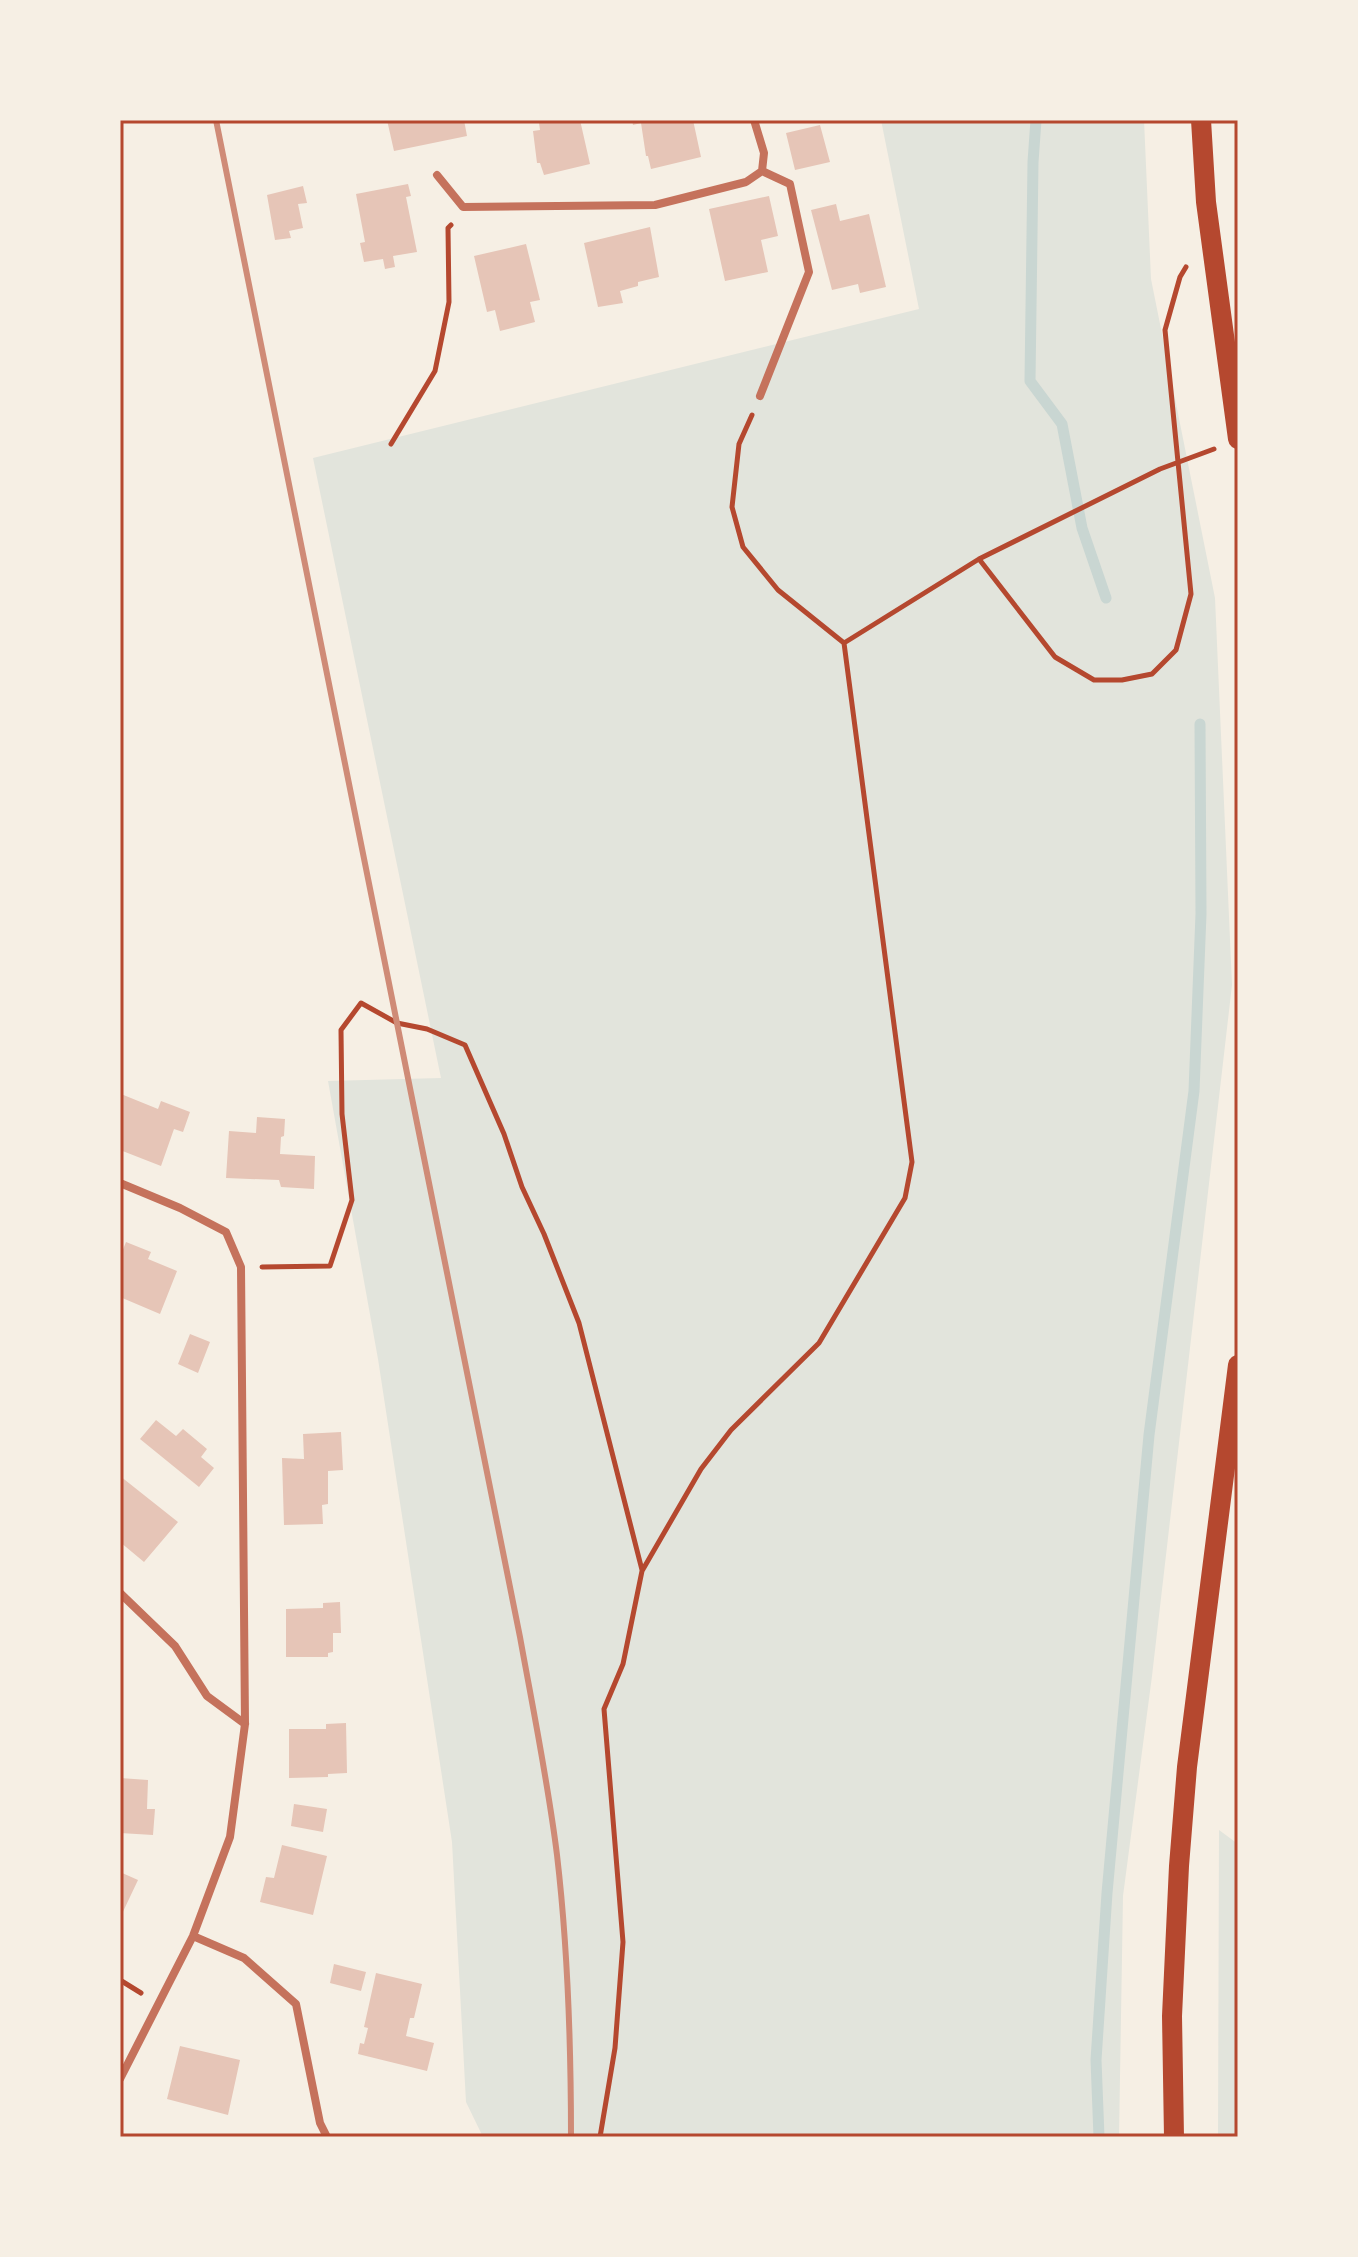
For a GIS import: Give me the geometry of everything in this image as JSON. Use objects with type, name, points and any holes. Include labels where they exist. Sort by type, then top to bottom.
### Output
[{"type":"main road","points":[[1201,120],[1206,202],[1238,439]]},
{"type":"main road","points":[[1174,2137],[1172,2016],[1184,1795],[1238,1365]]},
{"type":"street","points":[[437,175],[463,207],[655,205],[746,182],[762,171],[764,153],[754,120]]},
{"type":"street","points":[[760,396],[809,272],[790,184],[762,171]]},
{"type":"street","points":[[120,1183],[180,1208],[226,1232],[241,1267],[245,1724],[230,1837],[193,1936],[120,2079]]},
{"type":"street","points":[[120,1593],[175,1646],[207,1696],[245,1724]]},
{"type":"street","points":[[193,1936],[244,1958],[296,2004],[320,2123],[327,2137]]},
{"type":"path","points":[[391,444],[435,371],[449,302],[448,228],[463,207]]},
{"type":"path","points":[[979,559],[1055,657],[1094,680],[1122,680],[1152,674],[1176,650],[1191,594],[1165,330],[1180,277],[1210,225]]},
{"type":"path","points":[[600,2137],[615,2048],[623,1942],[604,1709],[623,1664],[642,1571],[701,1469],[731,1430],[819,1343],[905,1198],[912,1162],[844,643],[778,590],[743,547],[732,507],[739,444],[760,396]]},
{"type":"path","points":[[844,643],[979,559],[1160,469],[1216,448]]},
{"type":"path","points":[[241,1267],[330,1266],[352,1200],[342,1114],[341,1030],[361,1003],[397,1023],[427,1029],[465,1045],[579,1323],[642,1571]]},
{"type":"shaded area","points":[[881,120],[1144,120],[1151,279],[1215,598],[1232,985],[1152,1676],[1123,1896],[1119,2137],[483,2137],[466,2102],[452,1842],[378,1359],[328,1081],[441,1078],[313,458],[919,309]]},
{"type":"shaded area","points":[[1219,1830],[1238,1844],[1238,2137],[1218,2137]]},
{"type":"building","points":[[387,120],[464,120],[467,136],[394,151]]},
{"type":"building","points":[[580,120],[590,164],[544,175],[540,163],[537,163],[533,131],[540,130],[539,123]]},
{"type":"building","points":[[632,120],[693,120],[701,157],[651,169],[641,123],[633,125]]},
{"type":"building","points":[[820,125],[830,162],[795,170],[786,133]]},
{"type":"building","points":[[408,184],[411,196],[406,197],[417,252],[393,256],[395,267],[385,269],[383,259],[364,262],[360,243],[365,242],[356,194]]},
{"type":"building","points":[[303,186],[307,203],[298,204],[303,228],[289,231],[291,238],[275,240],[267,195]]},
{"type":"building","points":[[769,196],[778,236],[761,240],[768,272],[725,281],[709,209]]},
{"type":"building","points":[[836,204],[840,221],[869,214],[886,287],[860,293],[858,284],[832,290],[811,210]]},
{"type":"building","points":[[650,227],[659,277],[620,291],[623,303],[598,307],[584,243]]},
{"type":"building","points":[[526,244],[540,300],[530,302],[535,322],[500,331],[495,310],[487,312],[474,256]]},
{"type":"building","points":[[121,1094],[158,1109],[161,1101],[190,1112],[183,1132],[174,1129],[161,1166],[120,1150],[123,1136],[120,1134]]},
{"type":"building","points":[[257,1117],[285,1119],[280,1154],[315,1156],[314,1189],[281,1187],[279,1180],[226,1178],[229,1131],[256,1133]]},
{"type":"building","points":[[126,1242],[151,1252],[148,1259],[177,1271],[160,1314],[120,1297],[120,1257]]},
{"type":"building","points":[[190,1334],[210,1342],[198,1373],[178,1364]]},
{"type":"building","points":[[156,1420],[176,1436],[183,1429],[207,1449],[201,1457],[214,1468],[199,1487],[140,1439]]},
{"type":"building","points":[[341,1432],[343,1470],[328,1471],[328,1504],[322,1505],[323,1524],[284,1525],[282,1458],[304,1459],[303,1434]]},
{"type":"building","points":[[120,1476],[178,1522],[144,1562],[120,1542]]},
{"type":"building","points":[[340,1602],[341,1633],[333,1633],[333,1652],[328,1653],[328,1657],[286,1657],[286,1609],[323,1608],[323,1603]]},
{"type":"building","points":[[346,1723],[347,1773],[289,1778],[289,1729],[326,1729],[326,1724]]},
{"type":"building","points":[[120,1778],[148,1780],[147,1809],[155,1809],[153,1835],[120,1833]]},
{"type":"building","points":[[294,1804],[327,1809],[323,1832],[291,1826]]},
{"type":"building","points":[[282,1845],[327,1856],[313,1915],[260,1902],[266,1877],[274,1878]]},
{"type":"building","points":[[120,1872],[138,1880],[120,1918]]},
{"type":"building","points":[[334,1964],[366,1972],[361,1991],[330,1983]]},
{"type":"building","points":[[376,1973],[422,1984],[406,2036],[434,2043],[427,2071],[358,2054],[368,2028],[364,2027]]},
{"type":"building","points":[[180,2046],[240,2060],[228,2115],[167,2099]]},
{"type":"waterway","points":[[1036,120],[1030,381],[1062,424],[1082,528],[1106,598]]},
{"type":"waterway","points":[[1099,2137],[1096,2060],[1107,1893],[1149,1435],[1194,1091],[1201,914],[1200,724]]},
{"type":"railway","points":[[216,120],[540,1746],[557,1855],[564,1926],[571,2137]]}]
